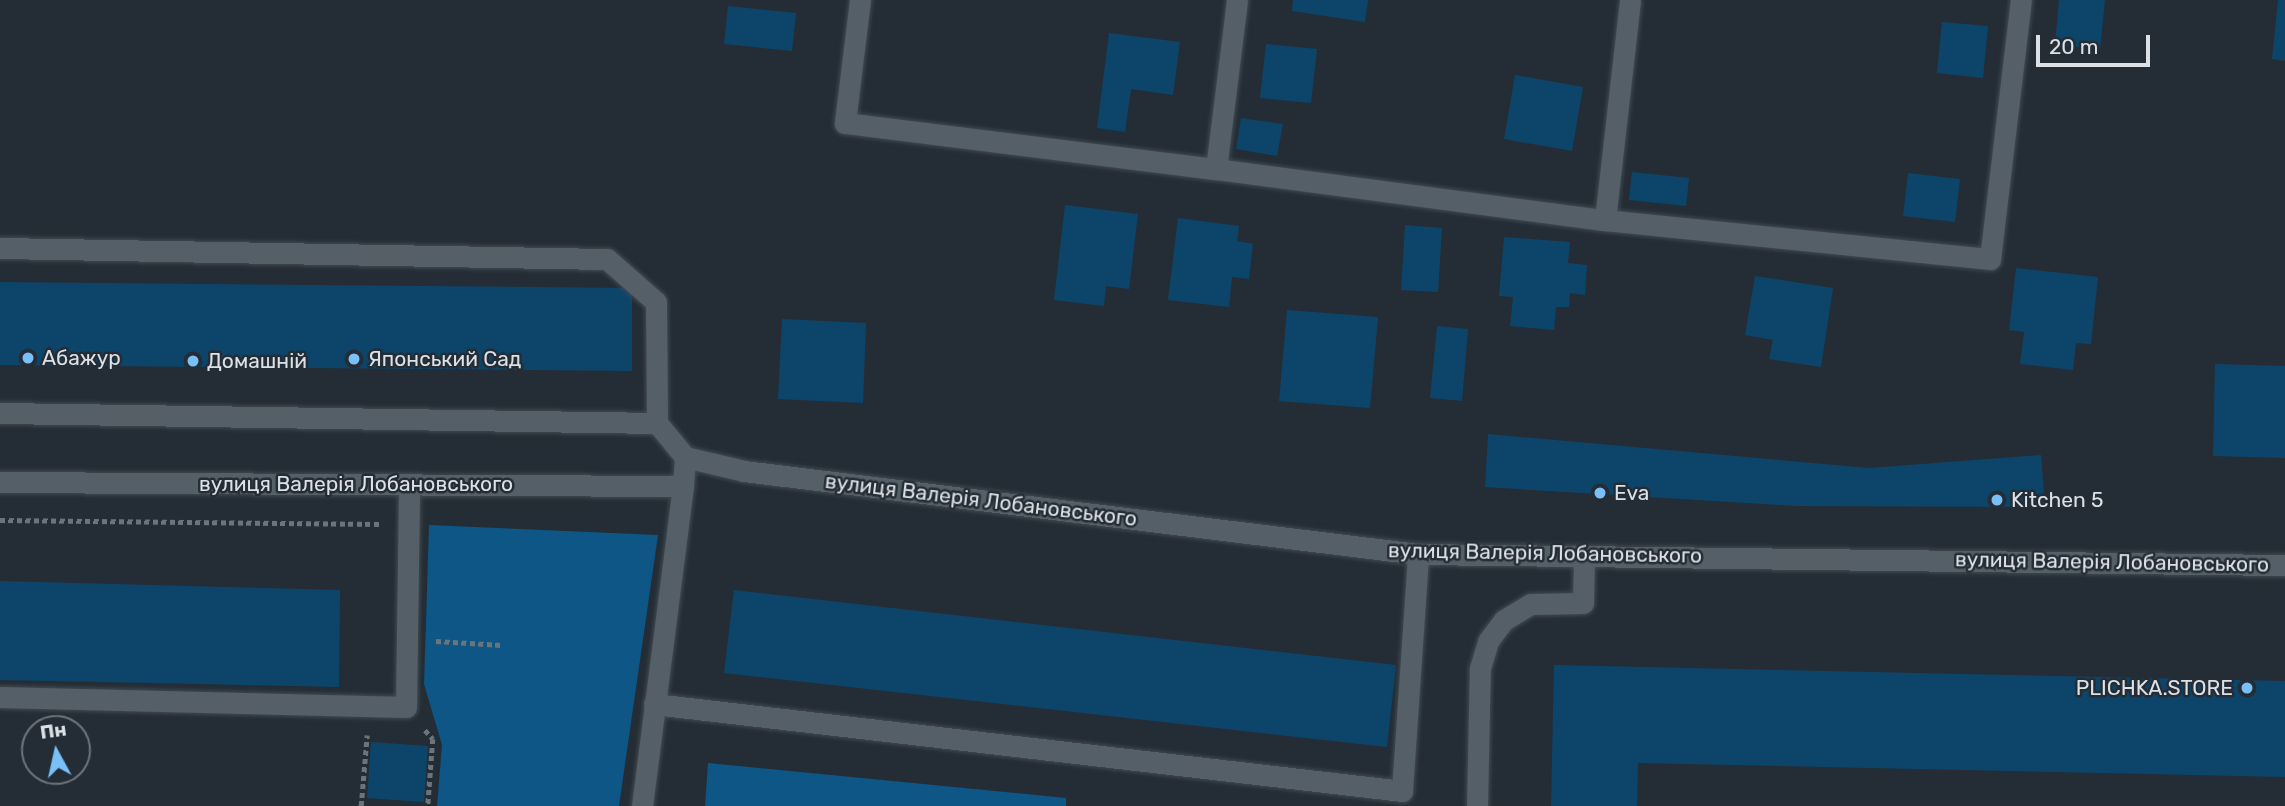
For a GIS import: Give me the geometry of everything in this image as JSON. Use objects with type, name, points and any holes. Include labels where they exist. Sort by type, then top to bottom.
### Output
[{"type":"street","points":[[860,0],[845,123],[1605,220],[1990,258],[2021,0]]},
{"type":"street","points":[[1216,169],[1237,0]]},
{"type":"street","points":[[1605,220],[1630,0]]},
{"type":"street","points":[[0,248],[607,259],[656,302],[657,423],[685,457],[642,806]]},
{"type":"street","points":[[0,413],[657,423]]},
{"type":"street","name":"вулиця Валерія Лобановського","points":[[685,457],[744,471],[1418,554],[2285,565]]},
{"type":"street","name":"вулиця Валерія Лобановського","points":[[0,482],[683,486]]},
{"type":"street","points":[[0,697],[406,707],[409,484]]},
{"type":"street","points":[[654,704],[1402,791],[1418,554]]},
{"type":"street","points":[[1477,806],[1480,668],[1488,641],[1504,620],[1531,604],[1583,603],[1584,558]]},
{"type":"path","points":[[0,520],[408,524]]},
{"type":"path","points":[[407,639],[502,645]]},
{"type":"path","points":[[362,806],[369,706]]},
{"type":"path","points":[[406,707],[433,739],[428,806]]},
{"type":"shaded area","points":[[429,525],[658,535],[619,806],[437,806],[442,745],[424,684]]},
{"type":"shaded area","points":[[708,763],[1066,798],[1066,806],[705,806]]},
{"type":"building","points":[[1293,0],[1368,0],[1365,22],[1292,11]]},
{"type":"building","points":[[2059,0],[2105,0],[2100,49],[2055,45]]},
{"type":"building","points":[[2278,0],[2285,0],[2285,61],[2272,59]]},
{"type":"building","points":[[728,6],[796,13],[792,51],[724,44]]},
{"type":"building","points":[[1942,22],[1988,26],[1983,78],[1937,73]]},
{"type":"building","points":[[1109,33],[1180,42],[1173,95],[1131,89],[1125,132],[1097,128]]},
{"type":"building","points":[[1266,44],[1317,49],[1311,103],[1260,98]]},
{"type":"building","points":[[1515,75],[1583,87],[1572,151],[1504,139]]},
{"type":"building","points":[[1241,118],[1283,124],[1277,156],[1236,149]]},
{"type":"building","points":[[1632,172],[1689,178],[1686,206],[1629,200]]},
{"type":"building","points":[[1908,173],[1960,179],[1955,222],[1903,216]]},
{"type":"building","points":[[1065,205],[1138,214],[1129,289],[1106,286],[1104,306],[1054,300]]},
{"type":"building","points":[[1178,218],[1239,226],[1237,241],[1253,244],[1249,279],[1232,277],[1229,307],[1168,300]]},
{"type":"building","points":[[1405,225],[1442,228],[1438,292],[1401,290]]},
{"type":"building","points":[[1504,237],[1570,242],[1568,263],[1587,265],[1585,295],[1570,293],[1569,307],[1556,307],[1554,330],[1510,326],[1513,297],[1499,296]]},
{"type":"building","points":[[2016,268],[2098,277],[2091,344],[2076,343],[2073,370],[2020,364],[2024,332],[2009,330]]},
{"type":"building","points":[[1755,276],[1833,288],[1821,367],[1769,359],[1773,340],[1745,335]]},
{"type":"building","points":[[0,282],[632,288],[632,371],[0,365]]},
{"type":"building","points":[[1287,310],[1378,317],[1370,408],[1279,401]]},
{"type":"building","points":[[782,319],[866,323],[863,403],[778,399]]},
{"type":"building","points":[[1437,326],[1468,329],[1462,401],[1430,398]]},
{"type":"building","points":[[2215,364],[2285,366],[2285,458],[2213,456]]},
{"type":"building","points":[[1488,434],[1869,468],[2041,455],[2045,507],[1797,506],[1485,487]]},
{"type":"building","points":[[0,581],[340,590],[339,687],[0,680]]},
{"type":"building","points":[[734,590],[1396,665],[1387,747],[724,673]]},
{"type":"building","points":[[1554,665],[2285,681],[2285,777],[1638,763],[1637,806],[1551,806]]},
{"type":"building","points":[[371,742],[428,746],[424,802],[367,798]]},
{"type":"place","name":"Абажур","points":[[28,358]]},
{"type":"place","name":"Японський Сад","points":[[354,359]]},
{"type":"place","name":"Домашній","points":[[193,361]]},
{"type":"place","name":"Eva","points":[[1600,493]]},
{"type":"place","name":"Kitchen 5","points":[[1997,500]]},
{"type":"place","name":"PLICHKA.STORE","points":[[2247,688]]}]
